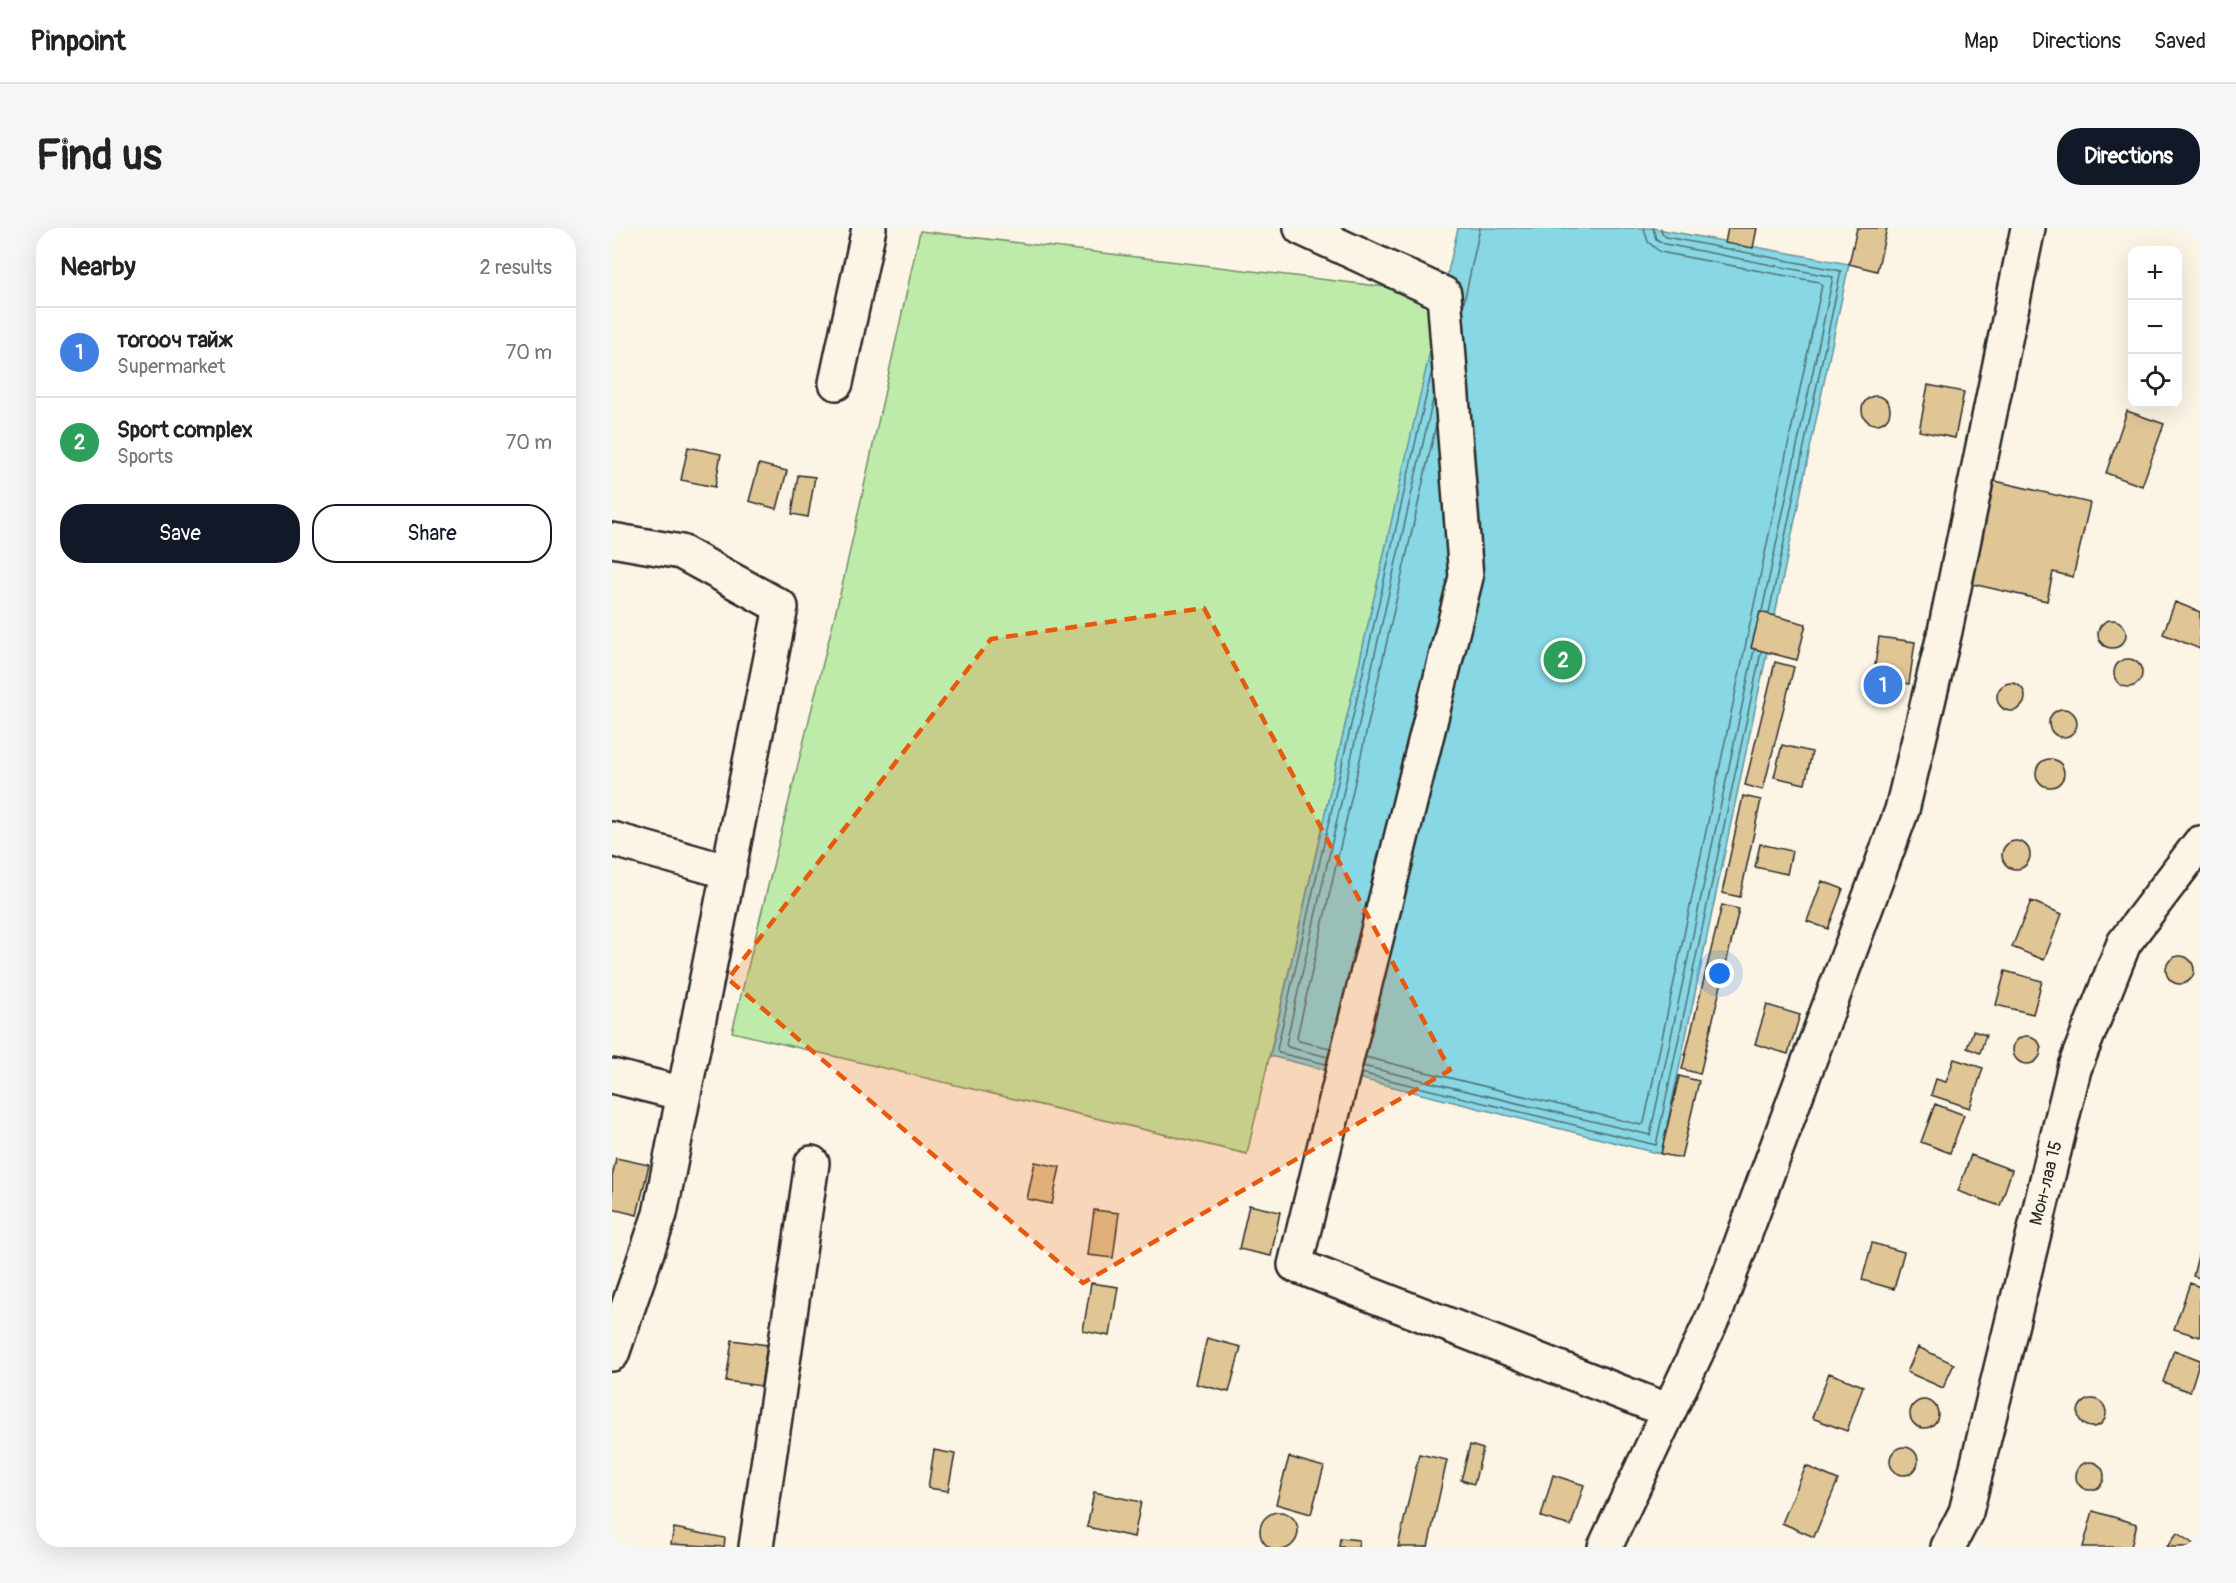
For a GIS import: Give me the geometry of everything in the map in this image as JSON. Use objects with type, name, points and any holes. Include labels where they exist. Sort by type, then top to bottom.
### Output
[{"type":"street","points":[[836,383],[869,228]]},
{"type":"street","points":[[1301,228],[1444,294],[1467,577],[1295,1265],[1669,1411]]},
{"type":"street","points":[[1605,1547],[1717,1310],[1902,810],[1945,631],[2028,228]]},
{"type":"street","points":[[612,540],[681,552],[782,607],[660,1214],[612,1354]]},
{"type":"street","points":[[612,839],[729,872]]},
{"type":"street","name":"Мон-лаа 15","points":[[1948,1547],[1966,1512],[2074,1069],[2124,943],[2200,843]]},
{"type":"street","points":[[612,1076],[684,1094]]},
{"type":"street","points":[[756,1547],[812,1163]]},
{"type":"highlighted area","points":[[1204,608],[1450,1070],[1083,1283],[728,979],[991,639]]},
{"type":"green space","points":[[920,231],[1444,294],[1247,1154],[732,1032],[843,582]]},
{"type":"water","points":[[1458,228],[1652,228],[1849,264],[1661,1154],[1270,1056]]},
{"type":"building","points":[[1728,228],[1757,228],[1753,248],[1725,243]]},
{"type":"building","points":[[1857,228],[1887,228],[1877,271],[1849,264]]},
{"type":"building","points":[[1928,385],[1964,392],[1955,438],[1919,431]]},
{"type":"building","points":[[1876,396],[1886,400],[1890,410],[1886,420],[1876,424],[1866,420],[1862,410],[1866,400]]},
{"type":"building","points":[[2127,411],[2164,424],[2142,486],[2106,473]]},
{"type":"building","points":[[688,447],[721,454],[715,487],[681,480]]},
{"type":"building","points":[[759,464],[787,471],[777,509],[749,501]]},
{"type":"building","points":[[798,475],[815,477],[808,517],[792,514]]},
{"type":"building","points":[[1991,480],[2090,503],[2073,577],[2053,572],[2047,601],[1968,583]]},
{"type":"building","points":[[2175,602],[2200,612],[2200,649],[2163,634]]},
{"type":"building","points":[[1760,612],[1806,624],[1797,660],[1751,648]]},
{"type":"building","points":[[2112,620],[2122,624],[2126,634],[2122,644],[2112,648],[2102,644],[2098,634],[2102,624]]},
{"type":"building","points":[[1879,637],[1915,642],[1909,684],[1873,679]]},
{"type":"building","points":[[2128,659],[2138,663],[2142,673],[2138,683],[2128,687],[2118,683],[2114,673],[2118,663]]},
{"type":"building","points":[[1775,662],[1794,667],[1763,790],[1745,785]]},
{"type":"building","points":[[2011,683],[2021,687],[2025,697],[2021,707],[2011,711],[2001,707],[1997,697],[2001,687]]},
{"type":"building","points":[[2063,709],[2073,713],[2077,723],[2073,733],[2063,737],[2053,733],[2049,723],[2053,713]]},
{"type":"building","points":[[1782,745],[1812,752],[1805,784],[1774,777]]},
{"type":"building","points":[[2050,759],[2060,763],[2064,773],[2060,783],[2050,787],[2040,783],[2036,773],[2040,763]]},
{"type":"building","points":[[1743,796],[1761,800],[1740,897],[1722,893]]},
{"type":"building","points":[[2016,841],[2026,845],[2030,855],[2026,865],[2016,869],[2006,865],[2002,855],[2006,845]]},
{"type":"building","points":[[1760,844],[1792,851],[1787,874],[1755,867]]},
{"type":"building","points":[[1822,881],[1843,889],[1828,929],[1807,921]]},
{"type":"building","points":[[2031,901],[2062,914],[2044,960],[2012,947]]},
{"type":"building","points":[[1722,905],[1739,909],[1700,1074],[1682,1069]]},
{"type":"building","points":[[2180,956],[2190,960],[2194,970],[2190,980],[2180,984],[2170,980],[2166,970],[2170,960]]},
{"type":"building","points":[[2005,971],[2042,981],[2033,1014],[1996,1005]]},
{"type":"building","points":[[1767,1005],[1800,1015],[1788,1054],[1755,1044]]},
{"type":"building","points":[[1973,1031],[1986,1035],[1980,1053],[1967,1048]]},
{"type":"building","points":[[2027,1036],[2037,1040],[2041,1050],[2037,1060],[2027,1064],[2017,1060],[2013,1050],[2017,1040]]},
{"type":"building","points":[[1954,1059],[1983,1068],[1970,1108],[1931,1095],[1936,1079],[1946,1082]]},
{"type":"building","points":[[1679,1076],[1699,1081],[1681,1158],[1661,1154]]},
{"type":"building","points":[[1935,1104],[1964,1115],[1950,1153],[1921,1142]]},
{"type":"building","points":[[1971,1155],[2012,1170],[2000,1206],[1958,1191]]},
{"type":"building","points":[[616,1158],[649,1165],[637,1215],[612,1209],[612,1177]]},
{"type":"building","points":[[1035,1162],[1060,1167],[1052,1204],[1027,1199]]},
{"type":"building","points":[[1249,1205],[1280,1212],[1271,1256],[1239,1249]]},
{"type":"building","points":[[1094,1210],[1119,1213],[1113,1258],[1088,1255]]},
{"type":"building","points":[[1872,1243],[1904,1252],[1894,1289],[1862,1280]]},
{"type":"building","points":[[2200,1248],[2200,1278],[2193,1276]]},
{"type":"building","points":[[1091,1283],[1118,1287],[1110,1336],[1083,1331]]},
{"type":"building","points":[[2190,1283],[2200,1287],[2200,1337],[2174,1329]]},
{"type":"building","points":[[1207,1338],[1241,1347],[1229,1392],[1196,1384]]},
{"type":"building","points":[[732,1340],[767,1345],[761,1386],[726,1381]]},
{"type":"building","points":[[1918,1347],[1954,1364],[1943,1388],[1907,1372]]},
{"type":"building","points":[[2174,1350],[2200,1360],[2190,1392],[2163,1382]]},
{"type":"building","points":[[1829,1373],[1863,1386],[1847,1431],[1812,1418]]},
{"type":"building","points":[[2092,1399],[2102,1403],[2106,1413],[2102,1423],[2092,1427],[2082,1423],[2078,1413],[2082,1403]]},
{"type":"building","points":[[1924,1400],[1934,1404],[1938,1414],[1934,1424],[1924,1428],[1914,1424],[1910,1414],[1914,1404]]},
{"type":"building","points":[[1470,1445],[1483,1449],[1474,1484],[1461,1480]]},
{"type":"building","points":[[1904,1447],[1914,1451],[1918,1461],[1914,1471],[1904,1475],[1894,1471],[1890,1461],[1894,1451]]},
{"type":"building","points":[[934,1450],[955,1454],[948,1491],[928,1488]]},
{"type":"building","points":[[1419,1454],[1447,1460],[1428,1547],[1398,1547]]},
{"type":"building","points":[[1289,1457],[1324,1467],[1311,1514],[1276,1504]]},
{"type":"building","points":[[2090,1462],[2100,1466],[2104,1476],[2100,1486],[2090,1490],[2080,1486],[2076,1476],[2080,1466]]},
{"type":"building","points":[[1806,1466],[1838,1480],[1814,1537],[1782,1523]]},
{"type":"building","points":[[1553,1475],[1584,1485],[1571,1526],[1541,1517]]},
{"type":"building","points":[[1094,1492],[1141,1502],[1134,1537],[1087,1527]]},
{"type":"building","points":[[2093,1511],[2137,1524],[2131,1547],[2083,1547]]},
{"type":"building","points":[[1279,1512],[1292,1518],[1298,1531],[1292,1544],[1279,1550],[1266,1544],[1260,1531],[1266,1518]]},
{"type":"building","points":[[674,1528],[725,1538],[724,1547],[671,1544]]},
{"type":"building","points":[[2177,1533],[2198,1547],[2167,1547]]},
{"type":"building","points":[[1340,1538],[1359,1540],[1358,1547],[1339,1547]]},
{"type":"place","name":"Sport complex","points":[[1563,660]]},
{"type":"place","name":"тогооч тайж","points":[[1883,685]]}]
